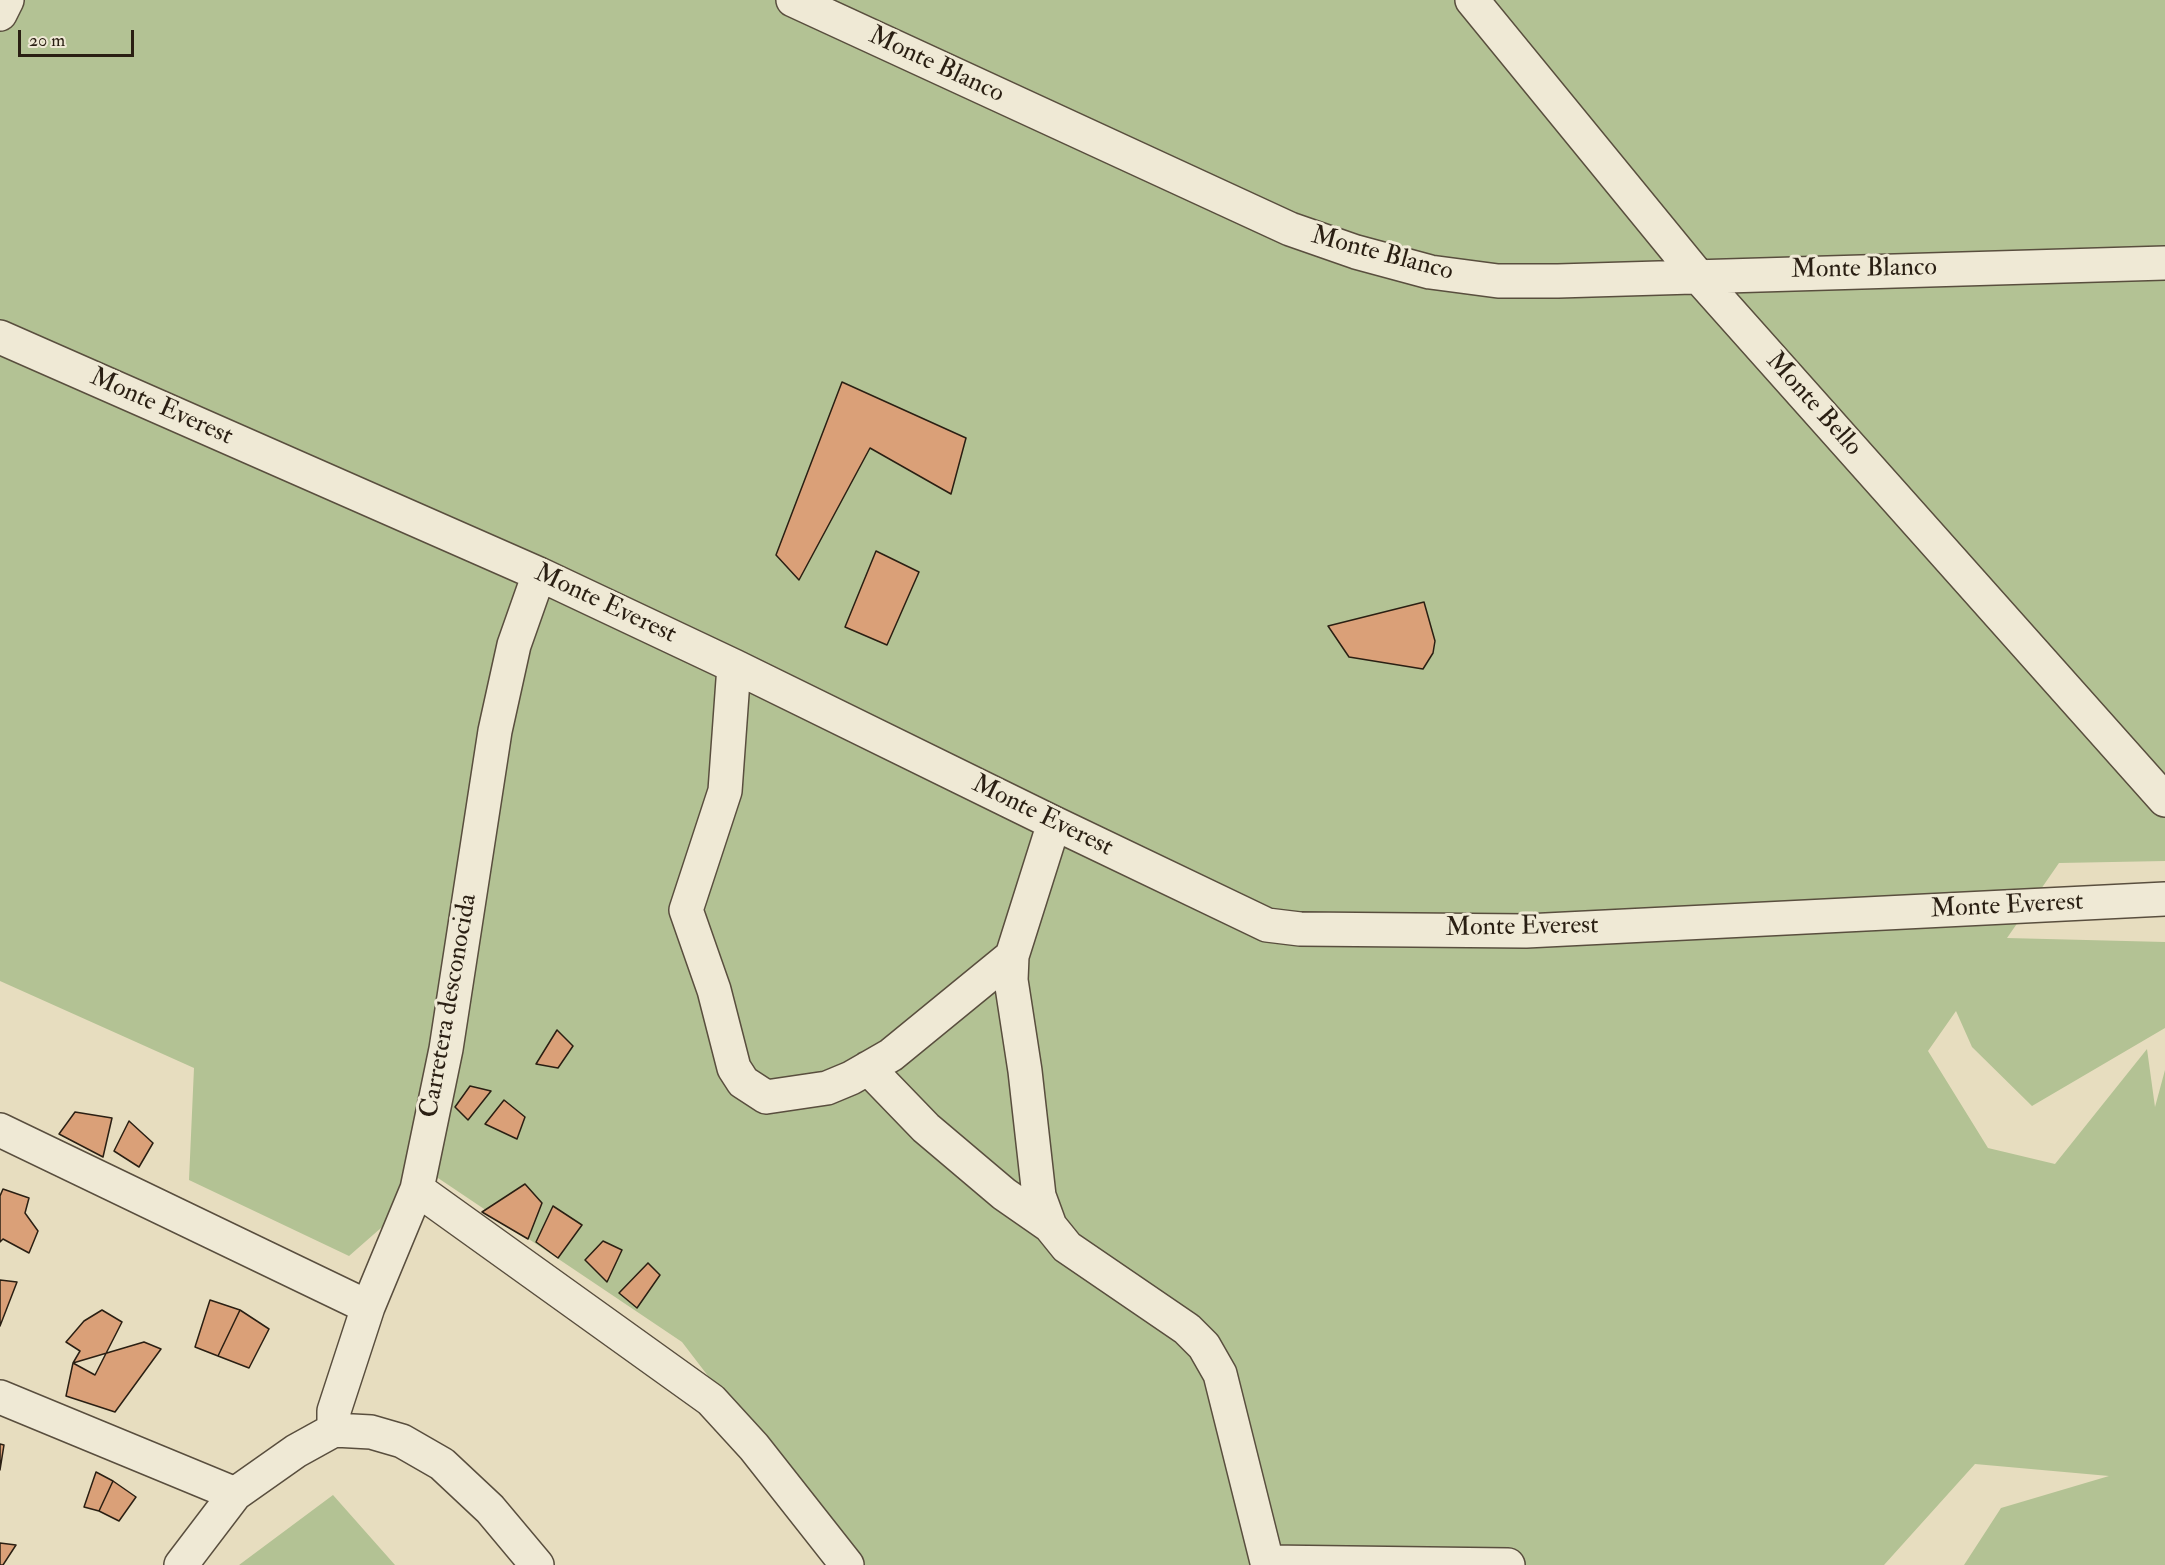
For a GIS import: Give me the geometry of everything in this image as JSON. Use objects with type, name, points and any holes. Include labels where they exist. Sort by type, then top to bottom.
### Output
[{"type":"street","points":[[0,14],[7,0]]},
{"type":"street","name":"Monte Blanco","points":[[794,0],[1290,229],[1356,252],[1430,272],[1498,281],[2165,263]]},
{"type":"street","name":"Monte Bello","points":[[1472,0],[1697,275],[2165,800]]},
{"type":"street","name":"Monte Everest","points":[[0,337],[539,574],[734,666],[1267,925],[1300,929],[1526,931],[2165,899]]},
{"type":"street","name":"Carretera desconocida","points":[[334,1430],[334,1411],[368,1307],[417,1189],[446,1049],[495,731],[514,645],[539,574]]},
{"type":"street","points":[[734,666],[725,791],[686,910],[714,990],[734,1068],[743,1082],[766,1097],[827,1088],[868,1068],[915,1036],[1012,956]]},
{"type":"street","points":[[1050,1226],[1039,1196],[1025,1071],[1011,980],[1012,956],[1054,823]]},
{"type":"street","points":[[868,1068],[926,1128],[1004,1194],[1050,1226],[1067,1247],[1187,1329],[1204,1346],[1220,1374],[1267,1563],[1508,1565]]},
{"type":"street","points":[[0,1130],[368,1307]]},
{"type":"street","points":[[417,1189],[711,1400],[754,1446],[847,1565]]},
{"type":"street","points":[[0,1396],[235,1494]]},
{"type":"street","points":[[181,1565],[235,1494],[296,1451],[334,1430],[371,1432],[402,1441],[442,1464],[490,1509],[537,1565]]},
{"type":"green space","points":[[0,0],[2165,0],[2165,861],[2059,863],[2007,938],[2165,942],[2165,1028],[2032,1106],[1972,1047],[1956,1011],[1928,1051],[1988,1148],[2055,1164],[2147,1049],[2155,1107],[2165,1070],[2165,1565],[1964,1565],[2001,1508],[2109,1476],[1975,1464],[1884,1565],[853,1565],[682,1342],[438,1178],[349,1256],[189,1180],[194,1068],[0,981]]},
{"type":"green space","points":[[333,1495],[395,1565],[239,1565]]},
{"type":"building","points":[[842,382],[966,438],[951,494],[870,448],[799,580],[776,555]]},
{"type":"building","points":[[876,551],[919,572],[887,645],[845,627]]},
{"type":"building","points":[[1424,602],[1435,641],[1433,653],[1423,669],[1349,657],[1328,626]]},
{"type":"building","points":[[557,1030],[573,1046],[558,1068],[536,1064]]},
{"type":"building","points":[[470,1086],[491,1091],[468,1120],[455,1107]]},
{"type":"building","points":[[504,1100],[525,1117],[517,1139],[485,1124]]},
{"type":"building","points":[[75,1112],[112,1118],[103,1157],[59,1134]]},
{"type":"building","points":[[129,1121],[153,1143],[139,1167],[114,1151]]},
{"type":"building","points":[[525,1184],[542,1203],[528,1239],[482,1212]]},
{"type":"building","points":[[3,1189],[29,1198],[25,1213],[38,1231],[29,1253],[3,1239],[0,1242],[0,1196]]},
{"type":"building","points":[[553,1206],[582,1225],[558,1258],[536,1242]]},
{"type":"building","points":[[603,1241],[622,1250],[607,1282],[585,1260]]},
{"type":"building","points":[[648,1263],[660,1275],[637,1308],[619,1293]]},
{"type":"building","points":[[0,1280],[17,1282],[0,1326]]},
{"type":"building","points":[[210,1300],[240,1310],[218,1356],[195,1347]]},
{"type":"building","points":[[102,1310],[122,1322],[95,1375],[73,1363],[80,1351],[66,1342],[84,1321]]},
{"type":"building","points":[[240,1310],[269,1329],[249,1368],[218,1356]]},
{"type":"building","points":[[144,1342],[161,1349],[115,1412],[66,1396],[73,1363]]},
{"type":"building","points":[[0,1444],[4,1445],[0,1470]]},
{"type":"building","points":[[96,1472],[113,1481],[99,1511],[84,1507]]},
{"type":"building","points":[[113,1481],[136,1497],[119,1521],[99,1511]]},
{"type":"building","points":[[0,1543],[16,1545],[3,1565],[0,1565]]}]
